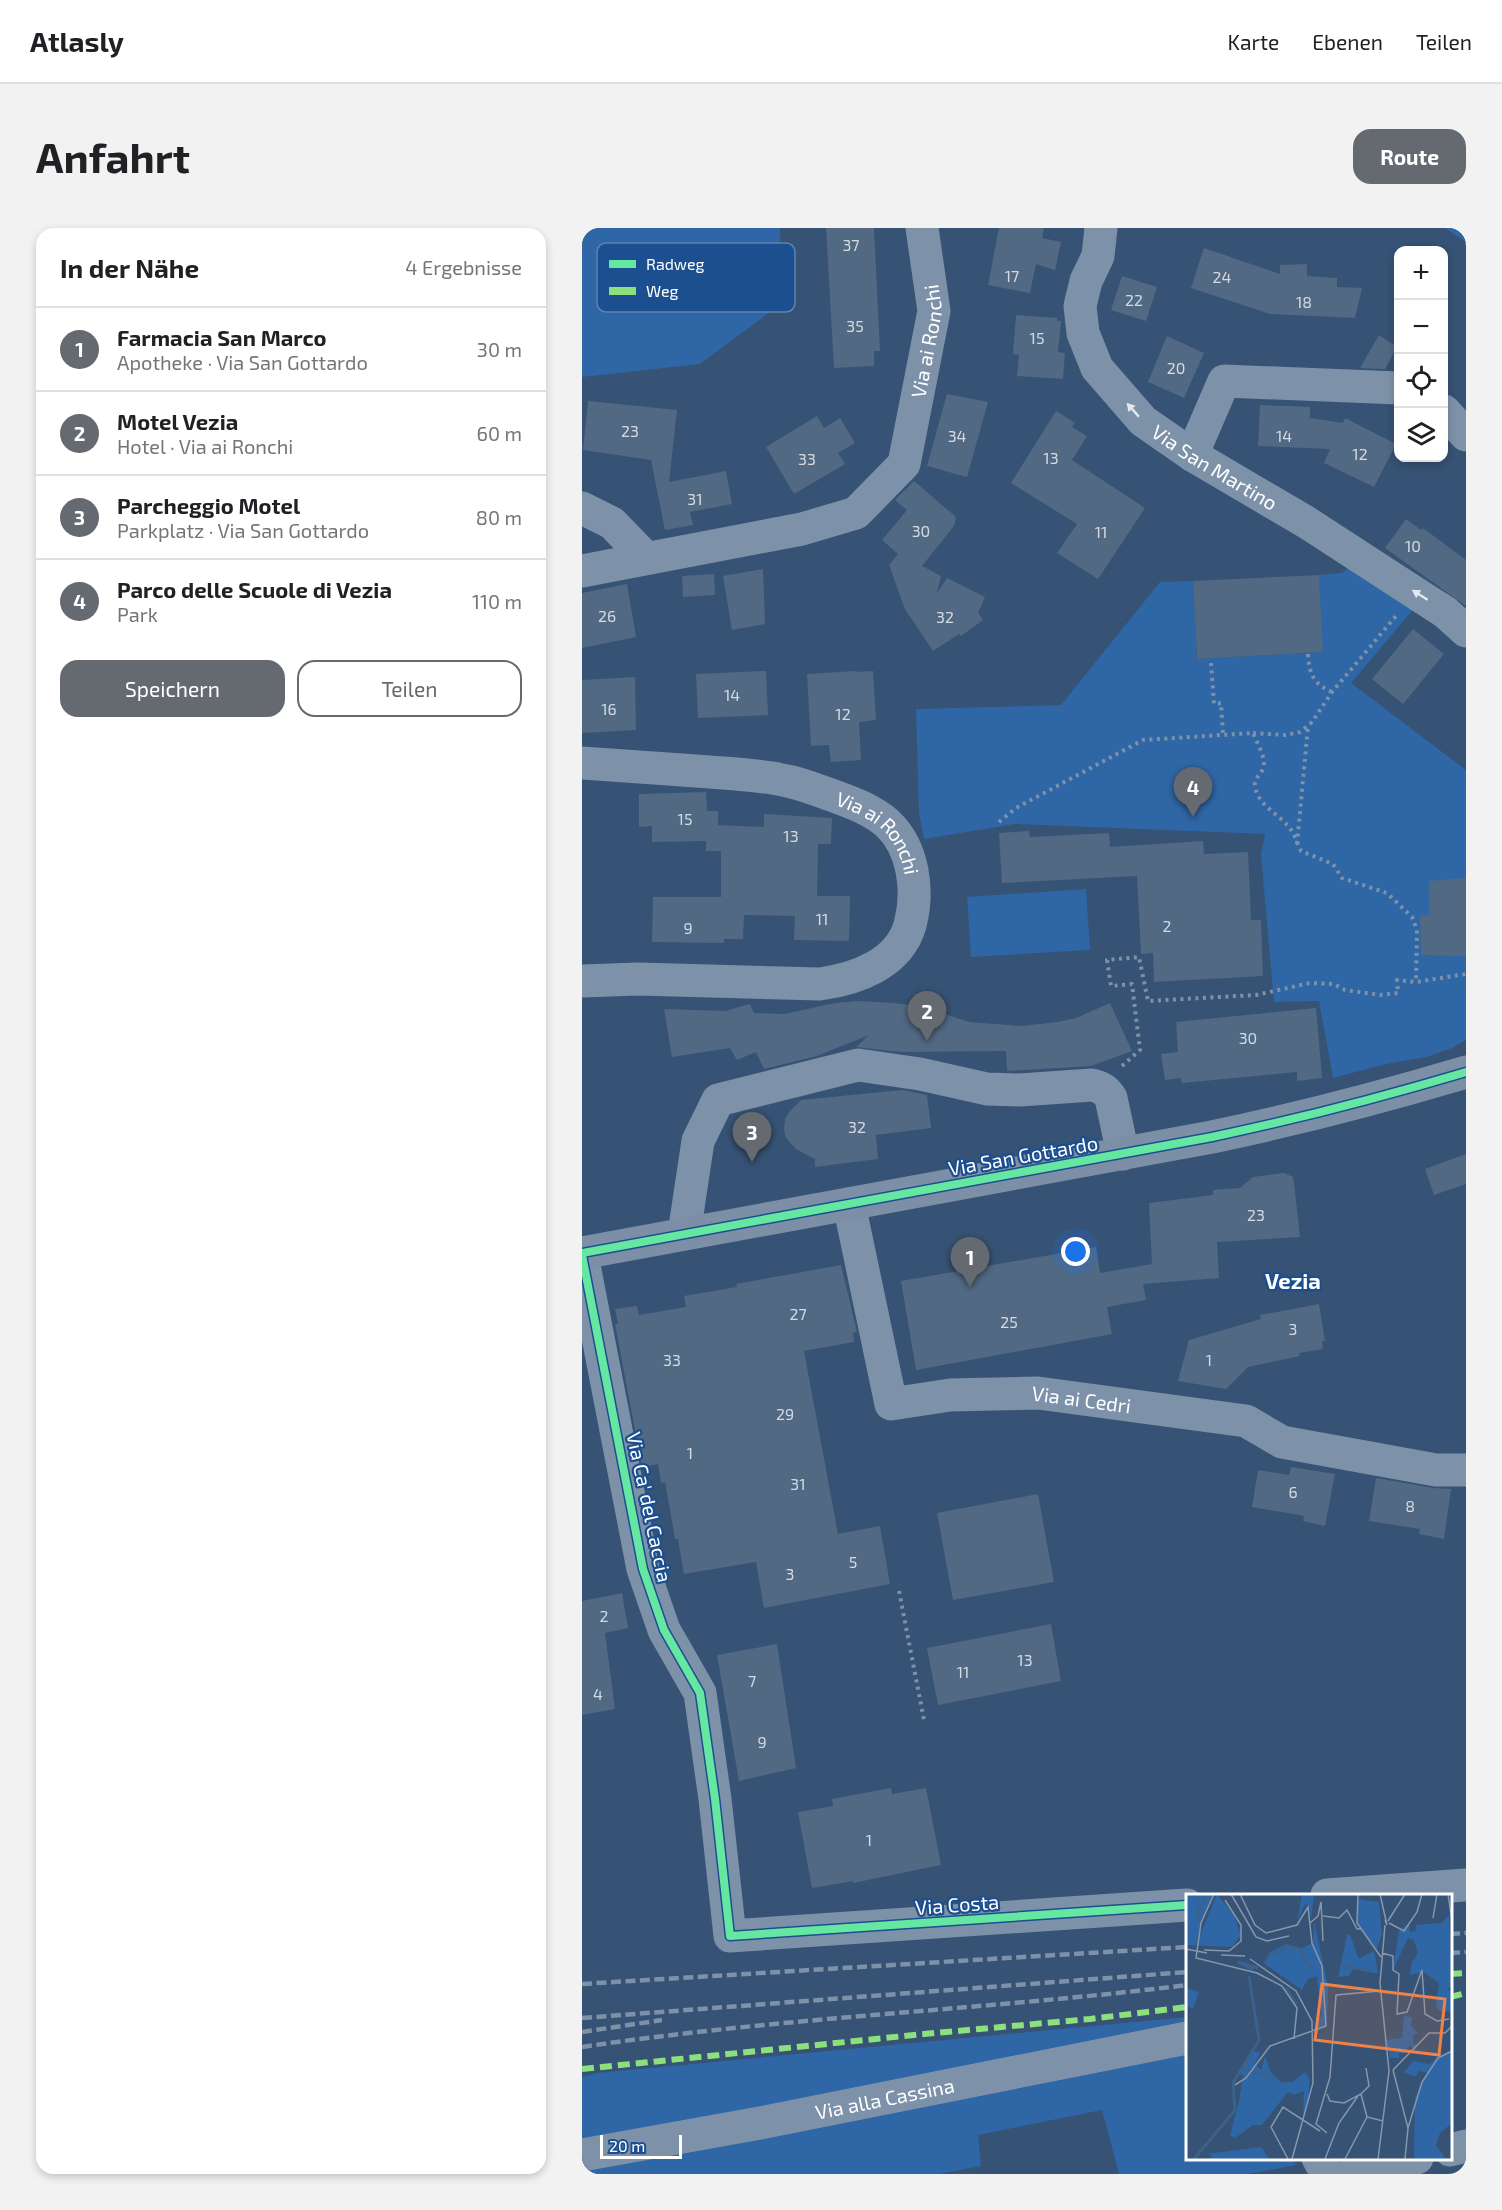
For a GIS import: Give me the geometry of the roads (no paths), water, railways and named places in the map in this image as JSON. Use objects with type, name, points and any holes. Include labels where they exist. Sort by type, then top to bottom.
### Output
[{"type":"highway","points":[[1451,2150],[1466,2146]]},
{"type":"highway","points":[[1351,2174],[1410,2159]]},
{"type":"main road","name":"Via San Gottardo","points":[[582,1254],[1293,1121],[1372,1101],[1466,1072]]},
{"type":"street","name":"Via ai Ronchi","points":[[582,571],[802,529],[856,513],[904,464],[934,311],[922,228]]},
{"type":"street","name":"Via San Martino","points":[[1101,228],[1098,256],[1086,281],[1080,306],[1083,333],[1097,368],[1143,421],[1192,455],[1306,522],[1445,612],[1466,631]]},
{"type":"street","points":[[1192,455],[1224,381],[1394,388]]},
{"type":"street","points":[[1448,416],[1466,435]]},
{"type":"street","points":[[582,508],[612,523],[646,558]]},
{"type":"street","name":"Via ai Ronchi","points":[[582,763],[746,775],[787,781],[851,802],[872,812],[887,823],[898,836],[908,854],[915,896],[908,933],[897,949],[884,961],[861,974],[842,981],[820,984],[638,979],[582,981]]},
{"type":"street","points":[[684,1234],[698,1141],[718,1100],[858,1065],[920,1074],[987,1089],[1020,1090],[1100,1086],[1111,1098],[1123,1154]]},
{"type":"street","name":"Via ai Cedri","points":[[849,1204],[891,1404],[950,1395],[1038,1393],[1246,1420],[1281,1442],[1436,1470],[1466,1470]]},
{"type":"street","name":"Via Ca' del Caccia","points":[[582,1254],[643,1569],[664,1630],[700,1693],[715,1799],[730,1936]]},
{"type":"street","points":[[1341,1894],[1466,1885]]},
{"type":"street","name":"Via Costa","points":[[730,1936],[1186,1905]]},
{"type":"street","name":"Via alla Cassina","points":[[582,2155],[760,2123],[1186,2038]]},
{"type":"street","points":[[1319,2159],[1327,2174]]},
{"type":"railway","points":[[1451,1934],[1466,1933]]},
{"type":"railway","points":[[582,1984],[1186,1947]]},
{"type":"railway","points":[[1451,1953],[1466,1952]]},
{"type":"railway","points":[[582,2018],[1186,1972]]},
{"type":"railway","points":[[582,2047],[733,2028],[1186,1985]]},
{"type":"railway","points":[[582,2032],[662,2020]]},
{"type":"place","name":"Parco delle Scuole di Vezia","points":[[1193,817]]},
{"type":"place","name":"Motel Vezia","points":[[927,1041]]},
{"type":"place","name":"Parcheggio Motel","points":[[752,1162]]},
{"type":"place","name":"Farmacia San Marco","points":[[970,1287]]},
{"type":"district","name":"Vezia","points":[[1293,1280]]}]
